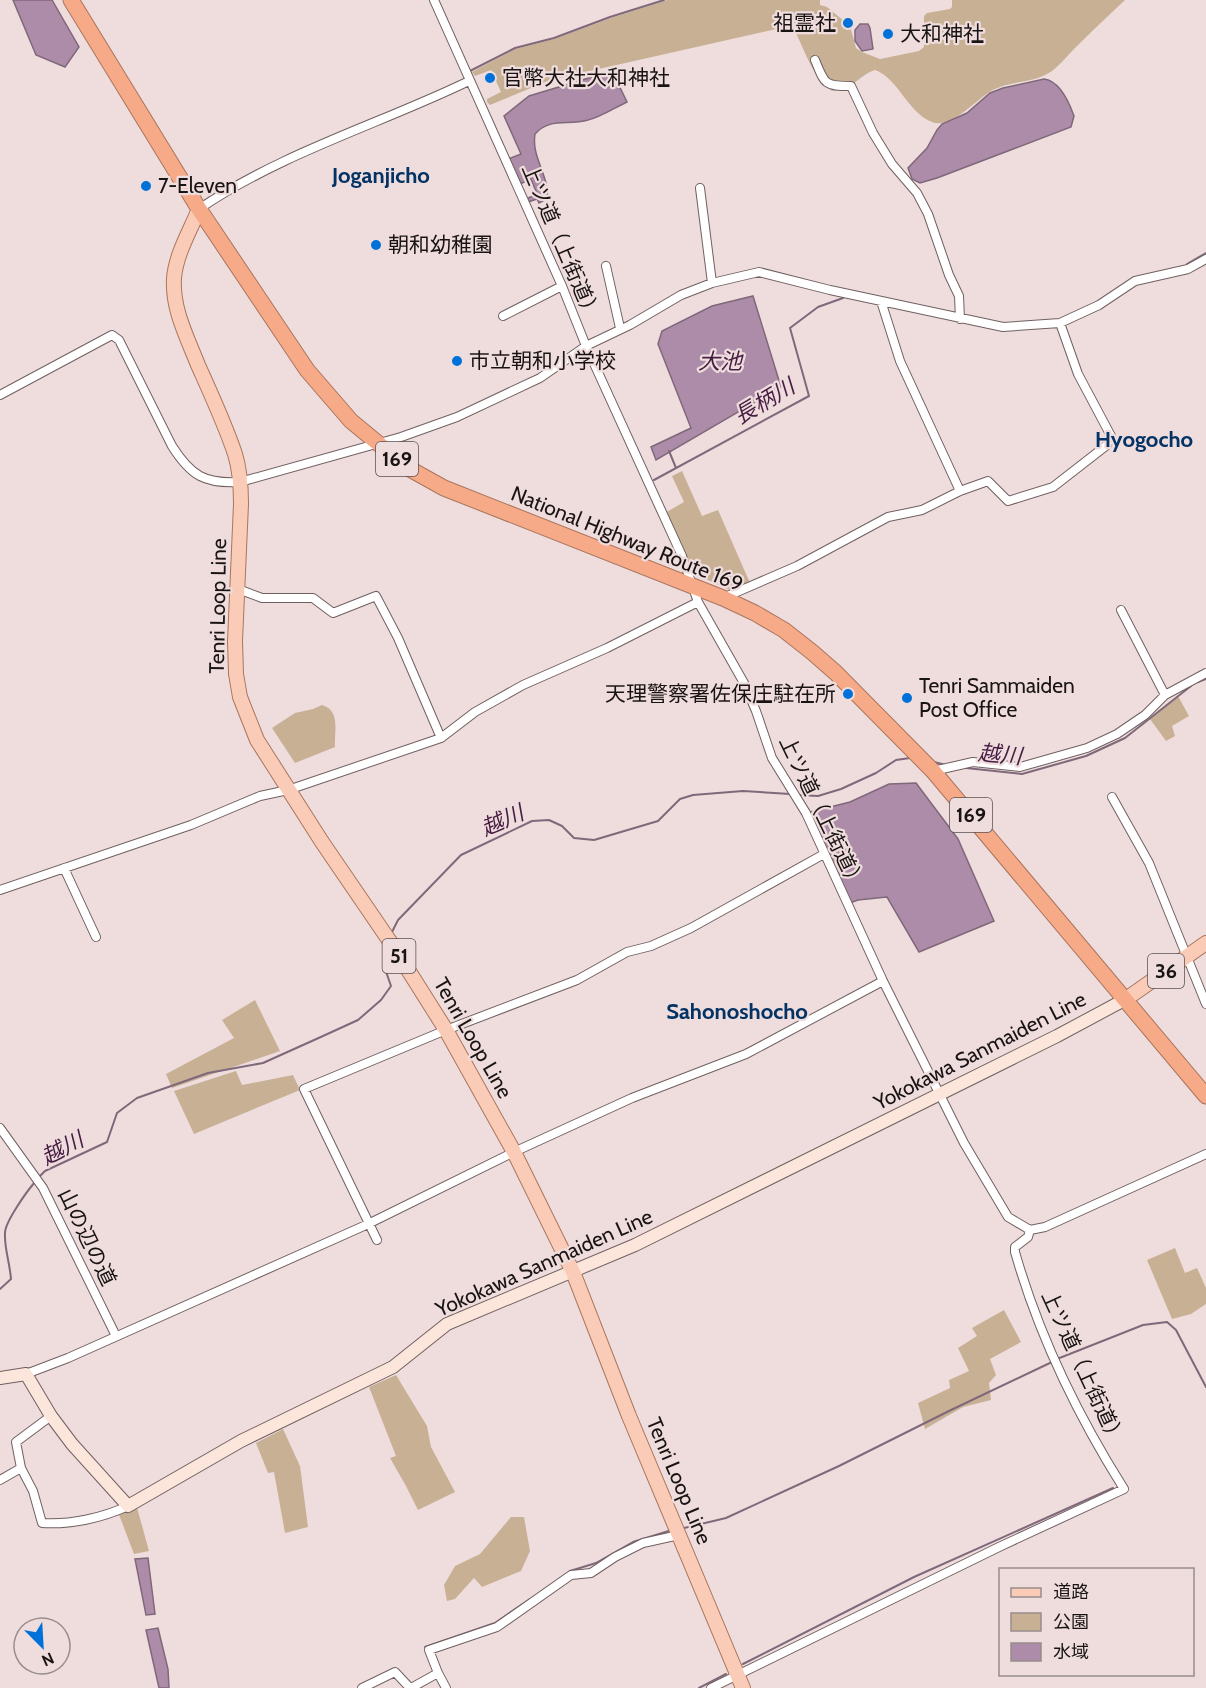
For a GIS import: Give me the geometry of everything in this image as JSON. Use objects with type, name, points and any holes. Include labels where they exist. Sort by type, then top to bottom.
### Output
[{"type":"highway","name":"National Highway Route 169","points":[[71,0],[199,209],[307,370],[351,421],[408,468],[444,488],[723,598],[784,630],[812,652],[836,673],[933,771],[1206,1096]]},
{"type":"main road","name":"Tenri Loop Line","points":[[199,209],[178,257],[174,278],[177,312],[235,456],[240,482],[242,504],[235,641],[240,698],[257,740],[446,1030],[514,1152],[573,1272],[629,1416],[740,1681]]},
{"type":"main road","name":"36","points":[[1126,999],[1206,942]]},
{"type":"main road","name":"Yokokawa Sanmaiden Line","points":[[128,1506],[241,1441],[393,1367],[447,1324],[573,1272],[688,1219],[938,1093],[1057,1036],[1126,999]]},
{"type":"main road","points":[[0,1378],[26,1374],[51,1416],[72,1444],[128,1506]]},
{"type":"street","name":"上ツ道（上街道）","points":[[434,0],[562,286],[586,346],[682,556],[698,602],[744,683],[772,758],[806,813],[883,981],[969,1152],[1008,1217],[1030,1230],[1028,1237],[1015,1247],[1015,1252],[1032,1310],[1061,1373],[1124,1489],[999,1547],[740,1681]]},
{"type":"street","points":[[815,60],[822,78],[831,86],[851,86],[892,164],[916,193],[928,214],[949,275],[959,296],[960,319]]},
{"type":"street","points":[[199,209],[296,156],[469,81]]},
{"type":"street","points":[[700,188],[712,283]]},
{"type":"street","points":[[0,395],[112,335],[119,340],[171,446],[181,461],[192,472],[218,483],[240,482],[377,443],[457,417],[540,378],[586,346],[630,325],[681,295],[712,283],[759,272],[830,290],[1003,327],[1060,323],[1099,305],[1134,281],[1188,269],[1206,259]]},
{"type":"street","points":[[606,266],[620,328]]},
{"type":"street","points":[[503,316],[562,286]]},
{"type":"street","points":[[881,301],[900,361],[960,491]]},
{"type":"street","points":[[723,598],[797,566],[888,517],[922,510],[960,491],[988,481],[1008,501],[1053,487],[1107,446],[1111,436],[1078,374],[1060,323]]},
{"type":"street","points":[[238,589],[262,598],[313,598],[333,613],[376,596],[398,638],[441,738]]},
{"type":"street","points":[[0,890],[191,825],[260,796],[288,790],[441,738],[475,712],[523,685],[607,648],[698,602]]},
{"type":"street","points":[[1120,610],[1165,695]]},
{"type":"street","points":[[933,771],[973,762],[1020,767],[1087,748],[1117,734],[1145,715],[1165,695],[1206,673]]},
{"type":"street","points":[[1112,797],[1149,863],[1206,1004]]},
{"type":"street","points":[[377,1240],[304,1089],[446,1030],[577,980],[627,952],[651,946],[691,928],[824,854]]},
{"type":"street","points":[[64,868],[96,937]]},
{"type":"street","points":[[26,1374],[68,1358],[369,1223],[514,1152],[632,1098],[746,1054],[883,981]]},
{"type":"street","name":"山の辺の道","points":[[0,1128],[43,1188],[116,1336]]},
{"type":"street","points":[[1030,1230],[1045,1227],[1206,1154]]},
{"type":"street","points":[[51,1416],[16,1443],[21,1468],[33,1491],[42,1523],[55,1524],[110,1514],[128,1506]]},
{"type":"street","points":[[0,1480],[21,1468]]},
{"type":"street","points":[[446,1688],[429,1650],[498,1627],[570,1575],[591,1573],[615,1557],[643,1543],[679,1535]]},
{"type":"street","points":[[362,1688],[395,1672],[410,1688],[438,1673]]},
{"type":"street","points":[[711,1688],[740,1681]]},
{"type":"green space","points":[[667,0],[820,0],[820,5],[827,7],[850,26],[856,48],[880,59],[919,51],[924,47],[924,16],[927,13],[950,9],[952,0],[1125,0],[1052,71],[1038,78],[991,91],[955,118],[939,123],[924,118],[909,104],[890,80],[875,70],[846,88],[832,91],[814,71],[794,29],[790,26],[550,80],[490,105],[487,99],[501,92],[491,70],[475,76],[472,72],[515,49],[554,39]]},
{"type":"green space","points":[[682,471],[702,516],[718,510],[750,583],[732,591],[701,576],[694,571],[684,557],[665,513],[684,502],[672,476]]},
{"type":"green space","points":[[1178,696],[1189,716],[1172,726],[1175,736],[1166,741],[1150,719]]},
{"type":"green space","points":[[322,705],[332,712],[334,717],[335,747],[295,763],[272,728],[295,713]]},
{"type":"green space","points":[[255,1000],[280,1051],[172,1088],[166,1074],[234,1038],[222,1020]]},
{"type":"green space","points":[[236,1071],[242,1085],[293,1075],[300,1090],[194,1134],[174,1091]]},
{"type":"green space","points":[[1175,1248],[1185,1273],[1197,1268],[1206,1288],[1206,1304],[1191,1314],[1172,1319],[1147,1260]]},
{"type":"green space","points":[[1004,1310],[1021,1342],[990,1359],[996,1375],[989,1383],[991,1400],[963,1407],[925,1429],[918,1403],[950,1388],[949,1380],[969,1371],[958,1348],[977,1336],[972,1328]]},
{"type":"green space","points":[[396,1375],[427,1426],[431,1447],[455,1492],[418,1510],[390,1458],[396,1456],[369,1387]]},
{"type":"green space","points":[[283,1429],[300,1466],[308,1527],[285,1533],[274,1472],[268,1473],[256,1443]]},
{"type":"green space","points":[[136,1504],[149,1551],[134,1554],[118,1512]]},
{"type":"green space","points":[[511,1517],[524,1517],[530,1551],[521,1571],[482,1587],[474,1578],[455,1599],[447,1601],[444,1585],[455,1566],[480,1554]]},
{"type":"water","points":[[13,0],[52,0],[79,47],[65,67],[36,55]]},
{"type":"water","points":[[860,24],[868,24],[873,49],[862,51],[855,41],[855,30]]},
{"type":"water","points":[[612,71],[627,102],[593,119],[547,125],[535,134],[534,143],[546,183],[547,199],[539,203],[537,199],[528,202],[526,199],[537,194],[531,179],[520,184],[508,159],[521,154],[504,116],[529,96]]},
{"type":"water","points":[[1044,79],[1055,84],[1067,99],[1074,116],[1071,127],[937,178],[920,183],[912,179],[908,168],[927,148],[942,124],[967,113],[990,93]]},
{"type":"water","name":"大池","points":[[753,296],[781,387],[656,460],[651,447],[691,428],[658,344],[662,331],[712,306]]},
{"type":"water","points":[[916,783],[958,839],[994,921],[919,952],[887,897],[858,900],[847,904],[806,813],[850,802],[889,784]]},
{"type":"water","points":[[148,1558],[155,1614],[146,1615],[135,1559]]},
{"type":"water","points":[[158,1628],[168,1669],[169,1688],[159,1688],[146,1630]]},
{"type":"waterway","points":[[470,71],[515,48],[554,38],[664,0]]},
{"type":"waterway","name":"長柄川","points":[[1187,264],[1206,253]]},
{"type":"waterway","name":"長柄川","points":[[654,480],[809,396],[790,328],[818,307],[843,298]]},
{"type":"waterway","points":[[669,451],[676,468]]},
{"type":"waterway","name":"越川","points":[[1198,682],[1206,679]]},
{"type":"waterway","name":"越川","points":[[966,768],[1022,774],[1086,756],[1125,738],[1191,686]]},
{"type":"waterway","name":"越川","points":[[799,795],[818,796],[841,789],[876,773],[896,760],[910,758]]},
{"type":"waterway","name":"越川","points":[[934,762],[946,765]]},
{"type":"waterway","name":"越川","points":[[391,934],[398,920],[461,855],[532,821],[549,820],[562,826],[574,838],[594,840],[658,821],[680,799],[693,795],[743,791],[790,794]]},
{"type":"waterway","name":"越川","points":[[39,1177],[45,1171],[107,1142],[117,1113],[137,1098],[208,1073],[263,1063],[358,1020],[381,1000],[391,986],[383,963],[386,944]]},
{"type":"waterway","name":"越川","points":[[0,1289],[11,1279],[5,1244],[6,1228],[17,1207],[35,1182]]},
{"type":"waterway","points":[[1057,1359],[1143,1325],[1167,1322],[1176,1330],[1206,1387]]},
{"type":"waterway","points":[[680,1529],[726,1518],[839,1466],[1052,1362]]},
{"type":"waterway","points":[[743,1664],[914,1577],[1113,1488]]},
{"type":"waterway","points":[[570,1571],[596,1563],[633,1542],[672,1530]]},
{"type":"waterway","points":[[425,1647],[495,1623],[530,1599]]},
{"type":"waterway","points":[[699,1688],[726,1674]]},
{"type":"place","name":"祖霊社","points":[[848,23]]},
{"type":"place","name":"大和神社","points":[[888,34]]},
{"type":"place","name":"官幣大社大和神社","points":[[490,78]]},
{"type":"place","name":"7-Eleven","points":[[146,186]]},
{"type":"place","name":"朝和幼稚園","points":[[376,245]]},
{"type":"place","name":"市立朝和小学校","points":[[457,361]]},
{"type":"place","name":"天理警察署佐保庄駐在所","points":[[848,694]]},
{"type":"place","name":"Tenri Sammaiden Post Office","points":[[907,698]]},
{"type":"district","name":"Joganjicho","points":[[381,175]]},
{"type":"district","name":"Hyogocho","points":[[1144,439]]},
{"type":"district","name":"Sahonoshocho","points":[[737,1011]]}]
